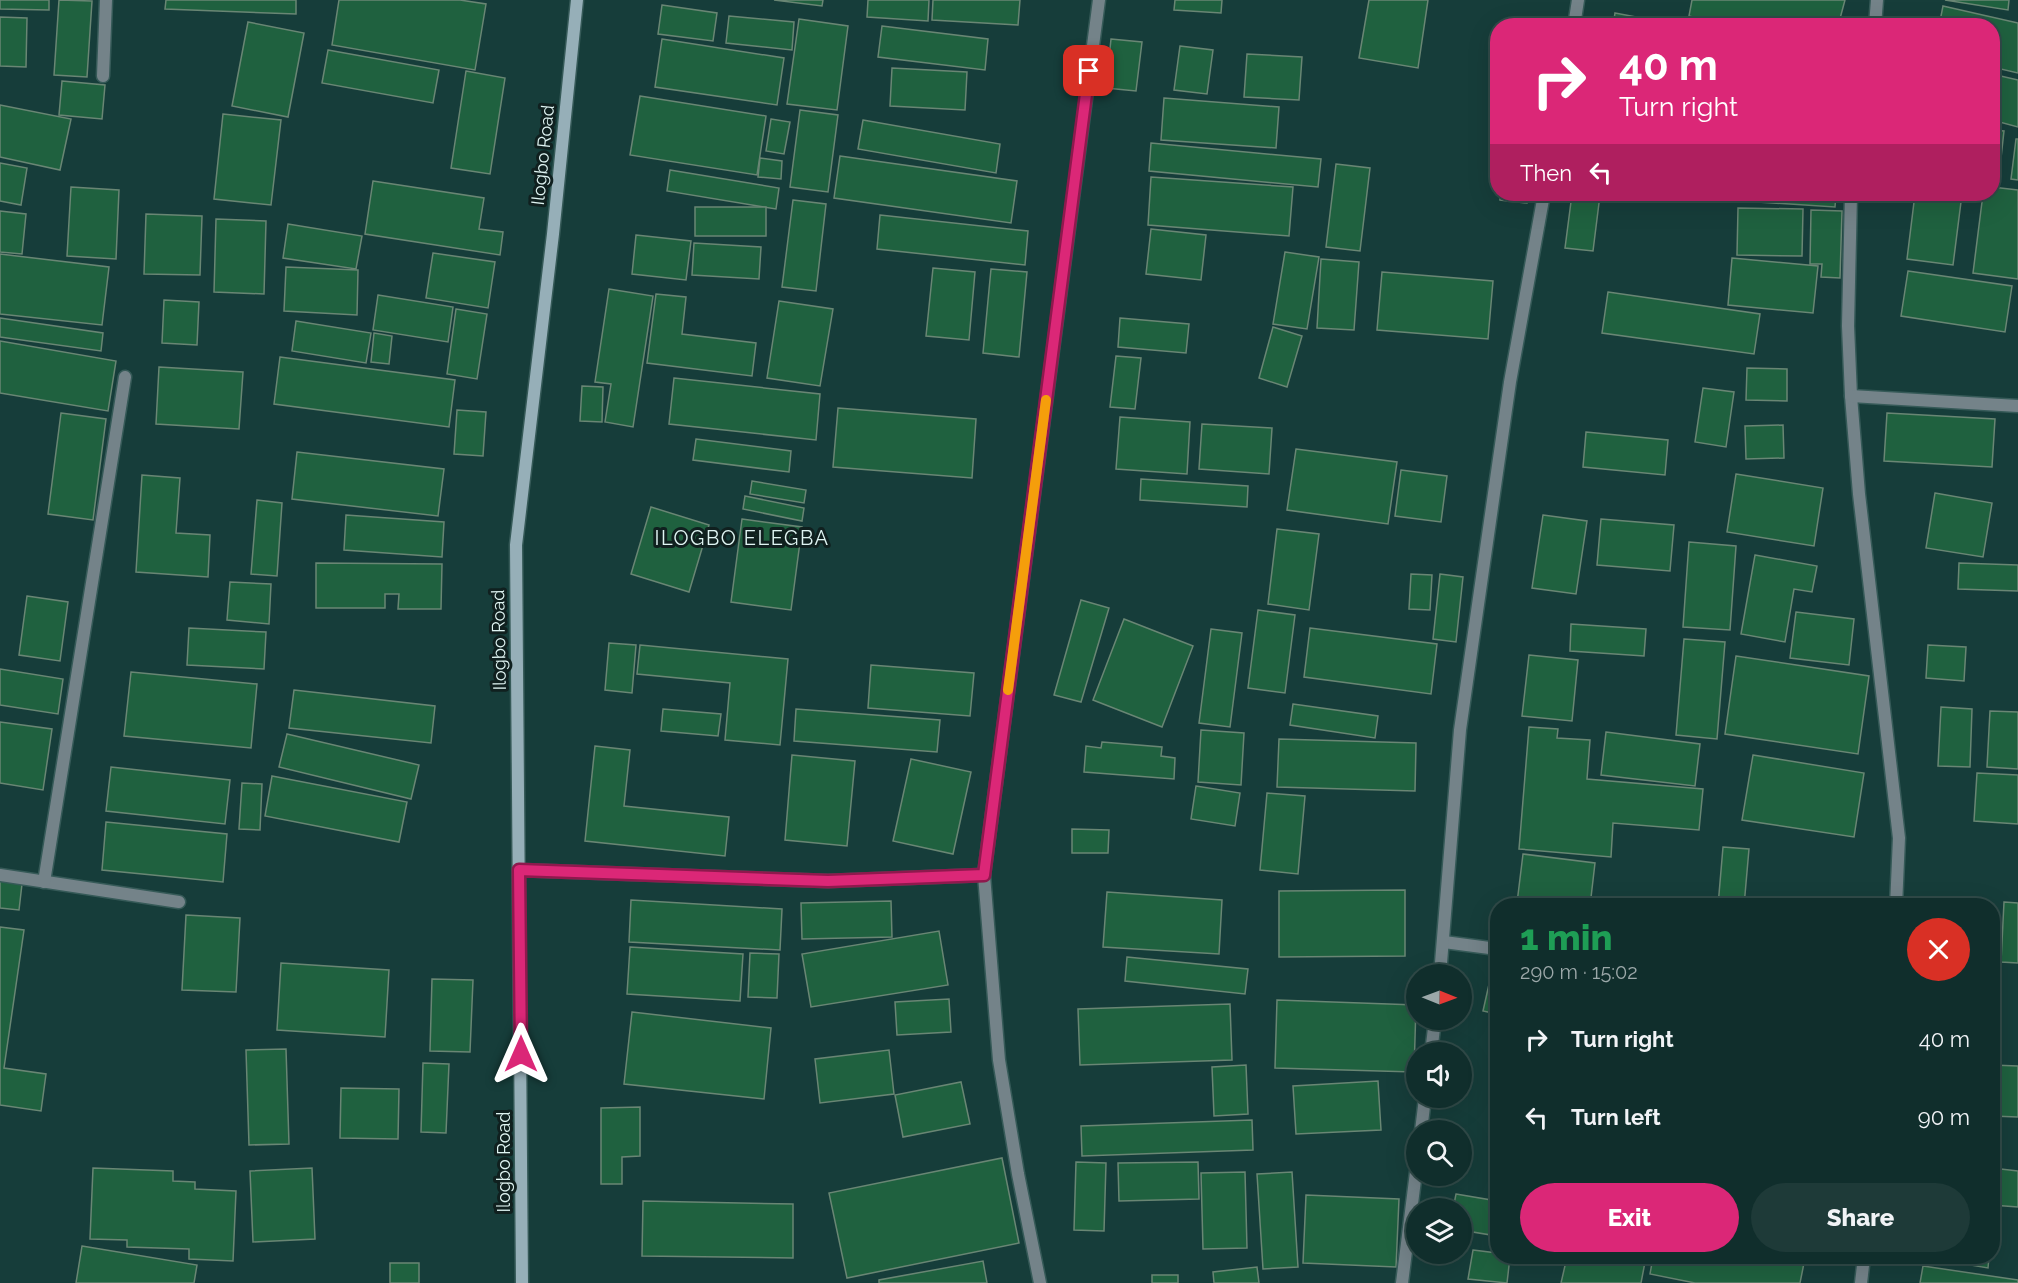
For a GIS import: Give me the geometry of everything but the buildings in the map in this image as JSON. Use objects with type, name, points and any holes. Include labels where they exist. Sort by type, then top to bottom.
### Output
[{"type":"main road","name":"Ilogbo Road","points":[[522,1283],[516,545],[553,234],[577,0]]},
{"type":"street","points":[[103,75],[105,0]]},
{"type":"street","points":[[1040,1283],[1018,1174],[999,1060],[984,875],[1099,0]]},
{"type":"street","points":[[1575,18],[1578,0]]},
{"type":"street","points":[[1876,18],[1877,0]]},
{"type":"street","points":[[1441,964],[1460,730],[1508,394],[1543,201]]},
{"type":"street","points":[[1851,201],[1848,326],[1851,396],[1859,494],[1899,838],[1896,898]]},
{"type":"street","points":[[44,882],[125,377]]},
{"type":"street","points":[[1851,396],[2018,406]]},
{"type":"street","points":[[519,870],[828,881],[984,875]]},
{"type":"street","points":[[0,875],[179,903]]},
{"type":"street","points":[[1444,942],[1490,948]]},
{"type":"street","points":[[1402,1283],[1414,1186]]},
{"type":"street","points":[[1861,1283],[1863,1264]]},
{"type":"slow traffic","points":[[1008,690],[1046,400]]},
{"type":"district","name":"ILOGBO ELEGBA","points":[[742,538]]},
{"type":"route","points":[[521,1054],[519,870],[828,881],[984,875],[1089,71]]}]
